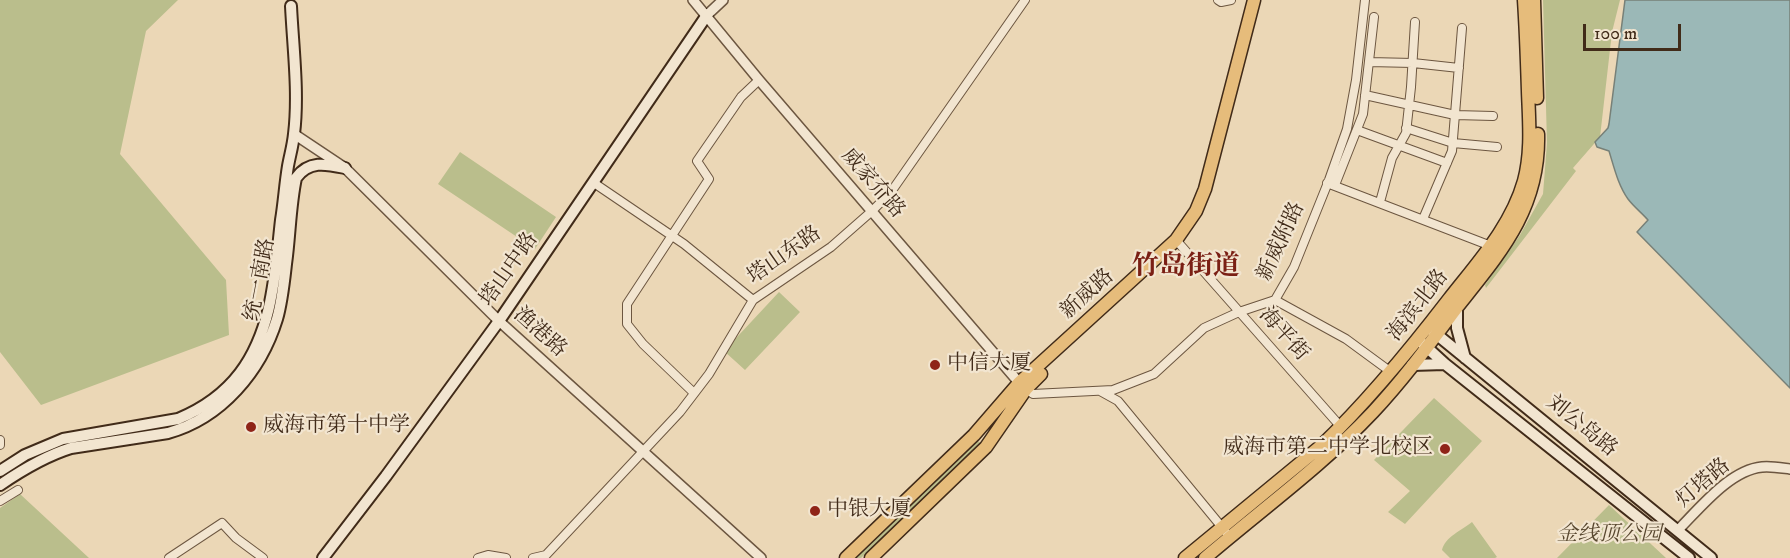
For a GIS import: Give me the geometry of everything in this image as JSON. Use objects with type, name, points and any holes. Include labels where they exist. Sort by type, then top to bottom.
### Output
[{"type":"main road","name":"新威路","points":[[1178,243],[1205,189],[1254,0]]},
{"type":"main road","name":"新威路","points":[[846,558],[974,435],[1026,389],[1178,243],[1202,217],[1213,192],[1261,0]]},
{"type":"main road","name":"海滨北路","points":[[1205,558],[1226,532],[1341,427],[1391,372],[1422,343],[1509,217],[1524,181],[1530,142],[1524,0]]},
{"type":"main road","name":"海滨北路","points":[[1432,330],[1457,308],[1505,245],[1526,207],[1536,168],[1538,141],[1534,0]]},
{"type":"main road","name":"统一南路","points":[[0,471],[26,455],[63,439],[178,419],[193,413],[212,401],[240,373],[262,333],[276,269],[294,134],[295,98],[291,6]]},
{"type":"main road","name":"塔山中路","points":[[323,558],[499,321],[707,15]]},
{"type":"main road","name":"统一南路","points":[[0,485],[27,467],[58,452],[181,429],[196,422],[232,395],[248,378],[278,316],[296,178],[309,166],[320,164],[345,168]]},
{"type":"main road","points":[[1457,308],[1457,328],[1466,358]]},
{"type":"main road","name":"刘公岛路","points":[[1432,330],[1711,558]]},
{"type":"main road","name":"海滨北路","points":[[1185,558],[1226,532],[1349,436],[1412,365],[1422,343]]},
{"type":"main road","name":"刘公岛路","points":[[1422,343],[1445,364],[1689,558]]},
{"type":"main road","points":[[1412,365],[1445,364]]},
{"type":"main road","name":"新威路","points":[[871,558],[986,447],[1026,389]]},
{"type":"street","name":"威家夼路","points":[[693,0],[759,80],[1026,389]]},
{"type":"street","name":"塔山中路","points":[[707,15],[723,0]]},
{"type":"street","name":"塔山东路","points":[[533,558],[546,555],[680,412],[709,374],[753,300],[831,247],[891,192],[1025,0]]},
{"type":"street","points":[[1218,0],[1221,2],[1231,0]]},
{"type":"street","name":"新威附路","points":[[1026,389],[1113,390],[1154,374],[1204,328],[1239,312],[1275,300],[1294,267],[1331,184],[1347,129],[1356,80],[1365,0]]},
{"type":"street","points":[[1374,17],[1363,114],[1331,184],[1491,246]]},
{"type":"street","points":[[1380,202],[1392,158],[1406,133],[1415,22]]},
{"type":"street","points":[[1423,219],[1452,151],[1462,28]]},
{"type":"street","points":[[1369,62],[1413,63],[1459,68]]},
{"type":"street","points":[[694,393],[643,344],[627,324],[627,304],[709,179],[697,161],[741,97],[759,80]]},
{"type":"street","points":[[1365,95],[1455,115],[1493,116]]},
{"type":"street","points":[[1406,128],[1453,143],[1497,147]]},
{"type":"street","points":[[1357,130],[1447,163]]},
{"type":"street","name":"渔港路","points":[[294,134],[345,168],[499,321],[761,558]]},
{"type":"street","points":[[594,183],[672,236],[753,300]]},
{"type":"street","name":"海平街","points":[[1178,243],[1341,427]]},
{"type":"street","points":[[1275,300],[1346,339],[1391,372]]},
{"type":"street","points":[[1098,390],[1118,401],[1226,532]]},
{"type":"street","points":[[0,440],[0,445]]},
{"type":"street","name":"灯塔路","points":[[1678,530],[1723,486],[1743,473],[1764,466],[1790,469]]},
{"type":"street","points":[[0,501],[18,490]]},
{"type":"street","points":[[169,558],[222,523],[236,538],[263,558]]},
{"type":"street","points":[[478,558],[488,555],[506,558]]},
{"type":"green space","points":[[0,0],[178,0],[146,31],[120,154],[226,280],[229,335],[41,405],[0,352]]},
{"type":"green space","points":[[1543,0],[1620,0],[1612,32],[1600,137],[1573,168],[1576,171],[1486,288],[1485,285],[1520,235],[1543,194],[1547,143]]},
{"type":"green space","points":[[460,152],[556,217],[535,249],[438,184]]},
{"type":"green space","points":[[779,292],[800,312],[745,370],[724,351]]},
{"type":"green space","points":[[1434,398],[1482,441],[1405,524],[1388,512],[1410,491],[1374,460]]},
{"type":"green space","points":[[977,440],[981,444],[861,558],[854,558]]},
{"type":"green space","points":[[20,494],[89,558],[0,558],[0,508]]},
{"type":"green space","name":"金线顶公园","points":[[1609,505],[1666,558],[1557,558]]},
{"type":"green space","points":[[1472,522],[1497,557],[1450,558],[1442,550],[1450,538]]},
{"type":"water","points":[[1625,0],[1790,0],[1790,388],[1637,232],[1648,220],[1625,194],[1609,151],[1597,147],[1595,142],[1609,124]]},
{"type":"place","name":"中信大厦","points":[[935,365]]},
{"type":"place","name":"威海市第十中学","points":[[251,427]]},
{"type":"place","name":"威海市第二中学北校区","points":[[1445,449]]},
{"type":"place","name":"中银大厦","points":[[815,511]]},
{"type":"district","name":"竹岛街道","points":[[1186,268]]}]
